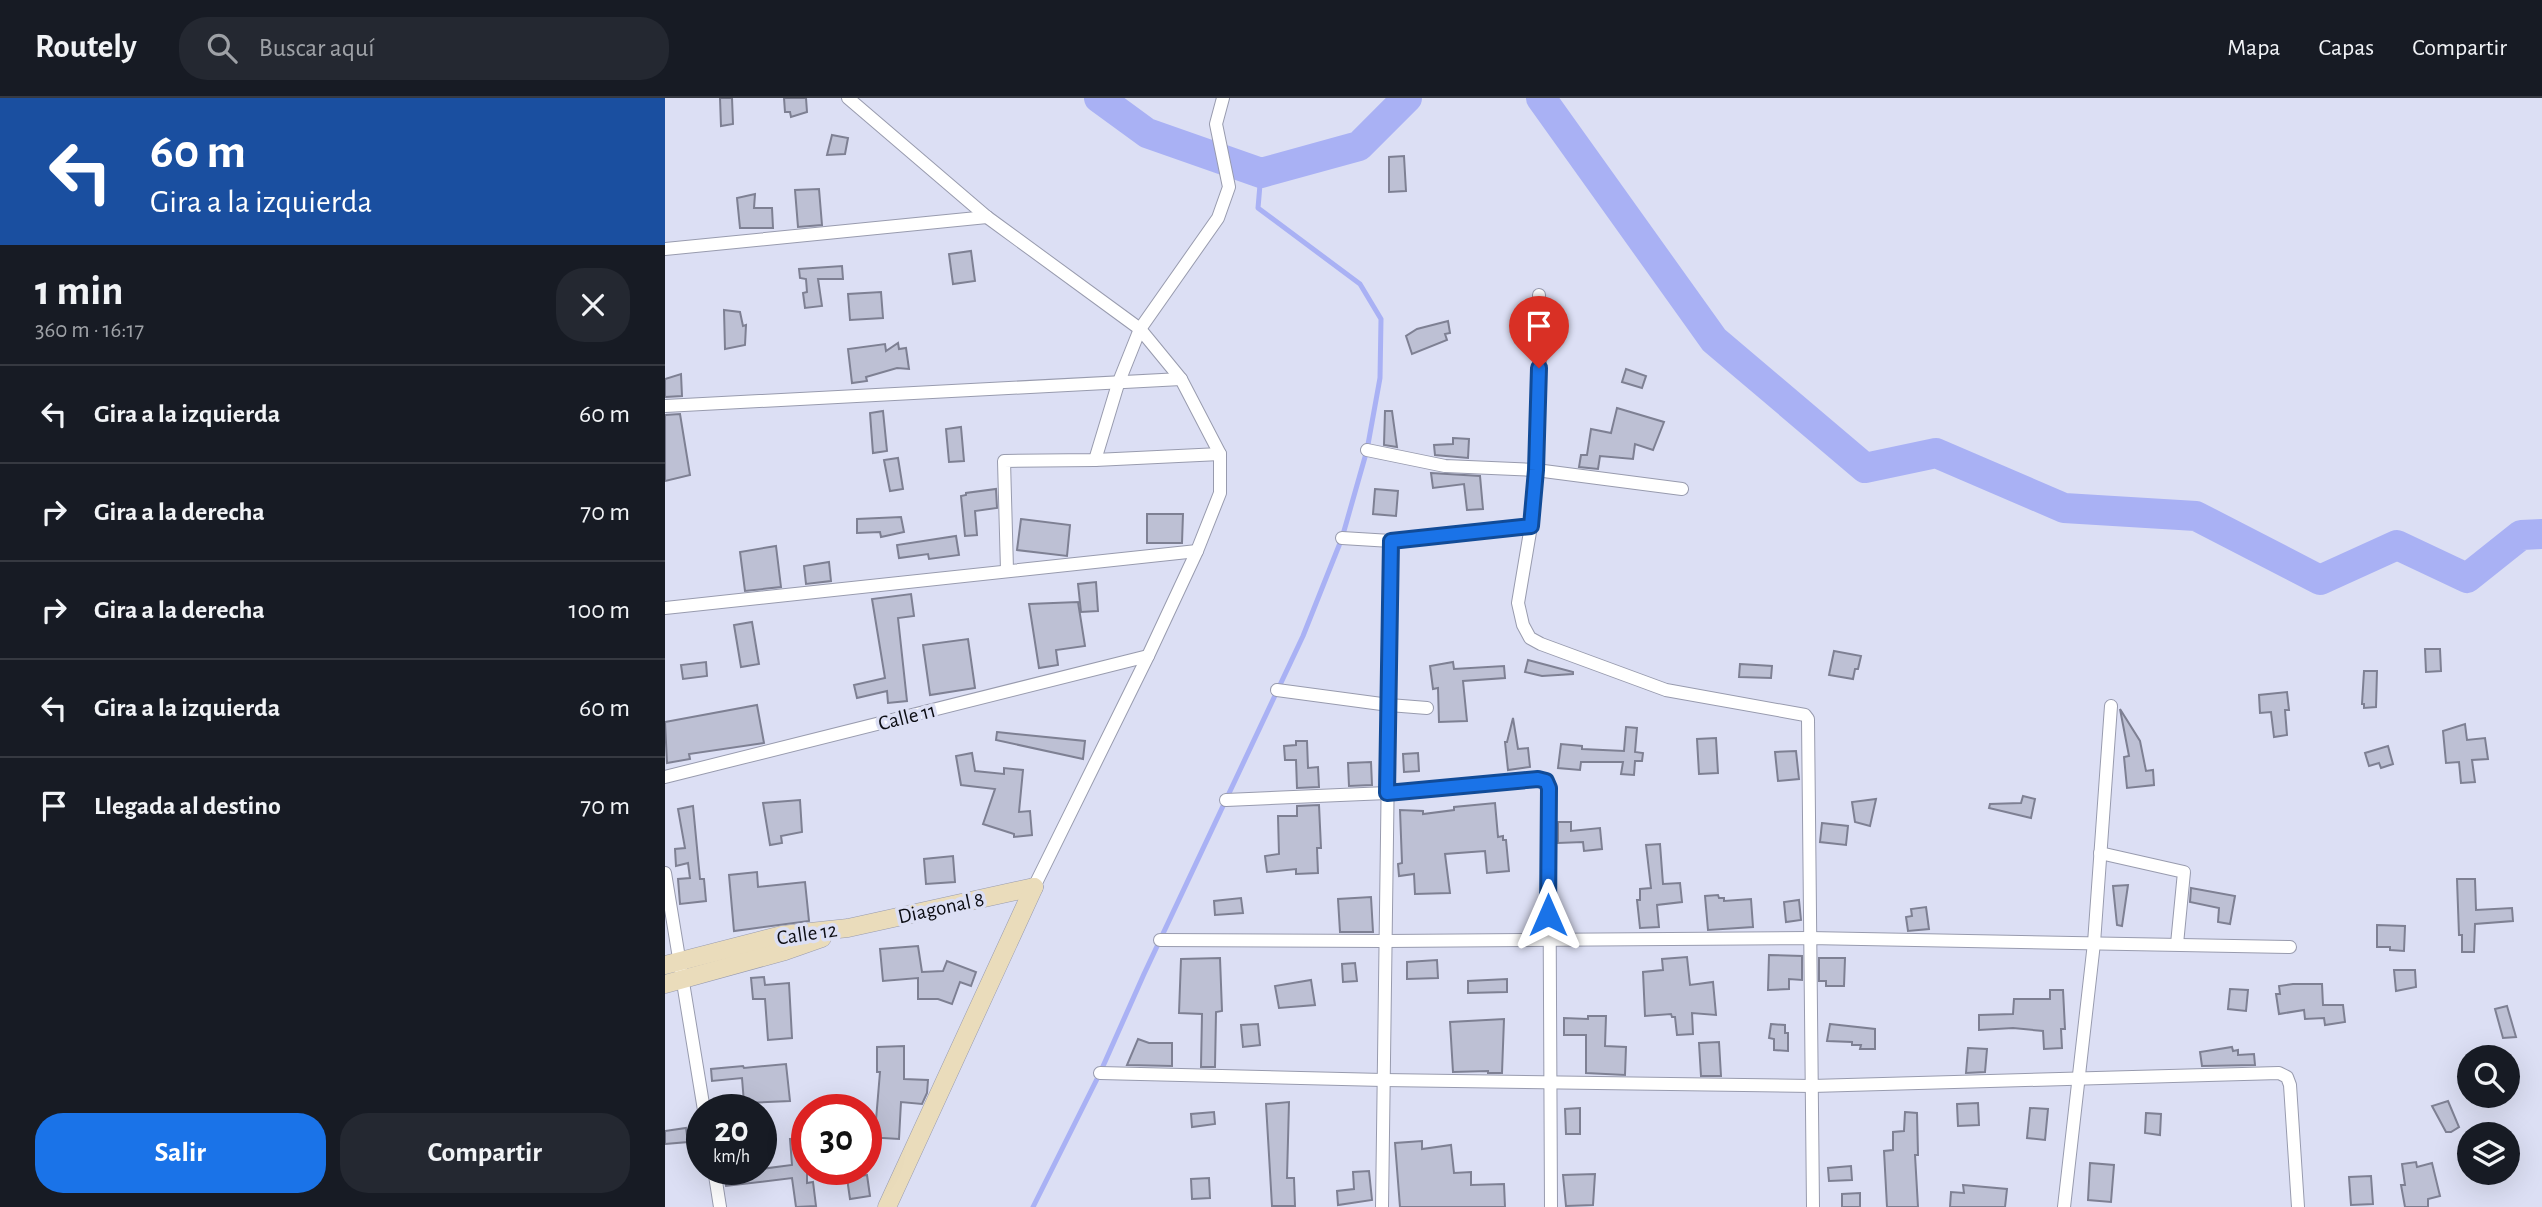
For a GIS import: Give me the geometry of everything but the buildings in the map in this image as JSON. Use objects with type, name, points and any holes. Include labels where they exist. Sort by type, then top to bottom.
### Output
[{"type":"street","points":[[848,98],[988,217],[1140,330],[1181,379],[1220,454],[1220,493],[1197,551],[1149,656],[1034,887],[887,1207]]},
{"type":"street","points":[[1095,460],[1118,384],[1140,330],[1218,218],[1229,187],[1216,124],[1223,98]]},
{"type":"street","points":[[665,248],[988,217]]},
{"type":"street","points":[[1539,295],[1541,334],[1536,470],[1531,526],[1518,603],[1523,625],[1530,638],[1541,645],[1666,690],[1807,717],[1813,1207]]},
{"type":"street","points":[[665,406],[1181,379]]},
{"type":"street","points":[[1367,450],[1445,466],[1536,470],[1682,489]]},
{"type":"street","points":[[1007,570],[1004,461],[1220,454]]},
{"type":"street","points":[[1342,538],[1391,541],[1531,526]]},
{"type":"street","points":[[1382,1207],[1391,541]]},
{"type":"street","points":[[665,608],[1197,551]]},
{"type":"street","name":"Calle 11","points":[[665,777],[1149,656]]},
{"type":"street","points":[[1277,690],[1427,708]]},
{"type":"street","points":[[2064,1207],[2094,943],[2111,706]]},
{"type":"street","points":[[1226,800],[1387,793],[1538,779],[1546,781],[1549,788],[1551,1207]]},
{"type":"street","points":[[2101,853],[2184,872],[2177,944]]},
{"type":"street","points":[[665,873],[673,973],[700,1094]]},
{"type":"street","name":"Diagonal 8","points":[[848,928],[1034,887]]},
{"type":"street","name":"Calle 12","points":[[673,973],[782,935],[848,928]]},
{"type":"street","points":[[1160,940],[1548,941],[1809,937],[2290,947]]},
{"type":"street","points":[[1101,1073],[1812,1086],[2279,1073],[2287,1077],[2290,1085],[2298,1207]]},
{"type":"street","points":[[717,1185],[720,1207]]},
{"type":"waterway","points":[[1099,98],[1147,133],[1261,173],[1359,146],[1407,98]]},
{"type":"waterway","points":[[1541,98],[1714,340],[1865,468],[1936,453],[2064,508],[2196,516],[2320,580],[2397,545],[2467,578],[2521,535],[2542,534]]},
{"type":"waterway","points":[[1033,1207],[1100,1073],[1303,636],[1342,538],[1367,450],[1380,378],[1381,319],[1360,284],[1258,208],[1261,173]]},
{"type":"route","points":[[1539,368],[1536,470],[1531,526],[1391,541],[1387,793],[1538,779],[1546,781],[1549,788],[1548,915]]}]
